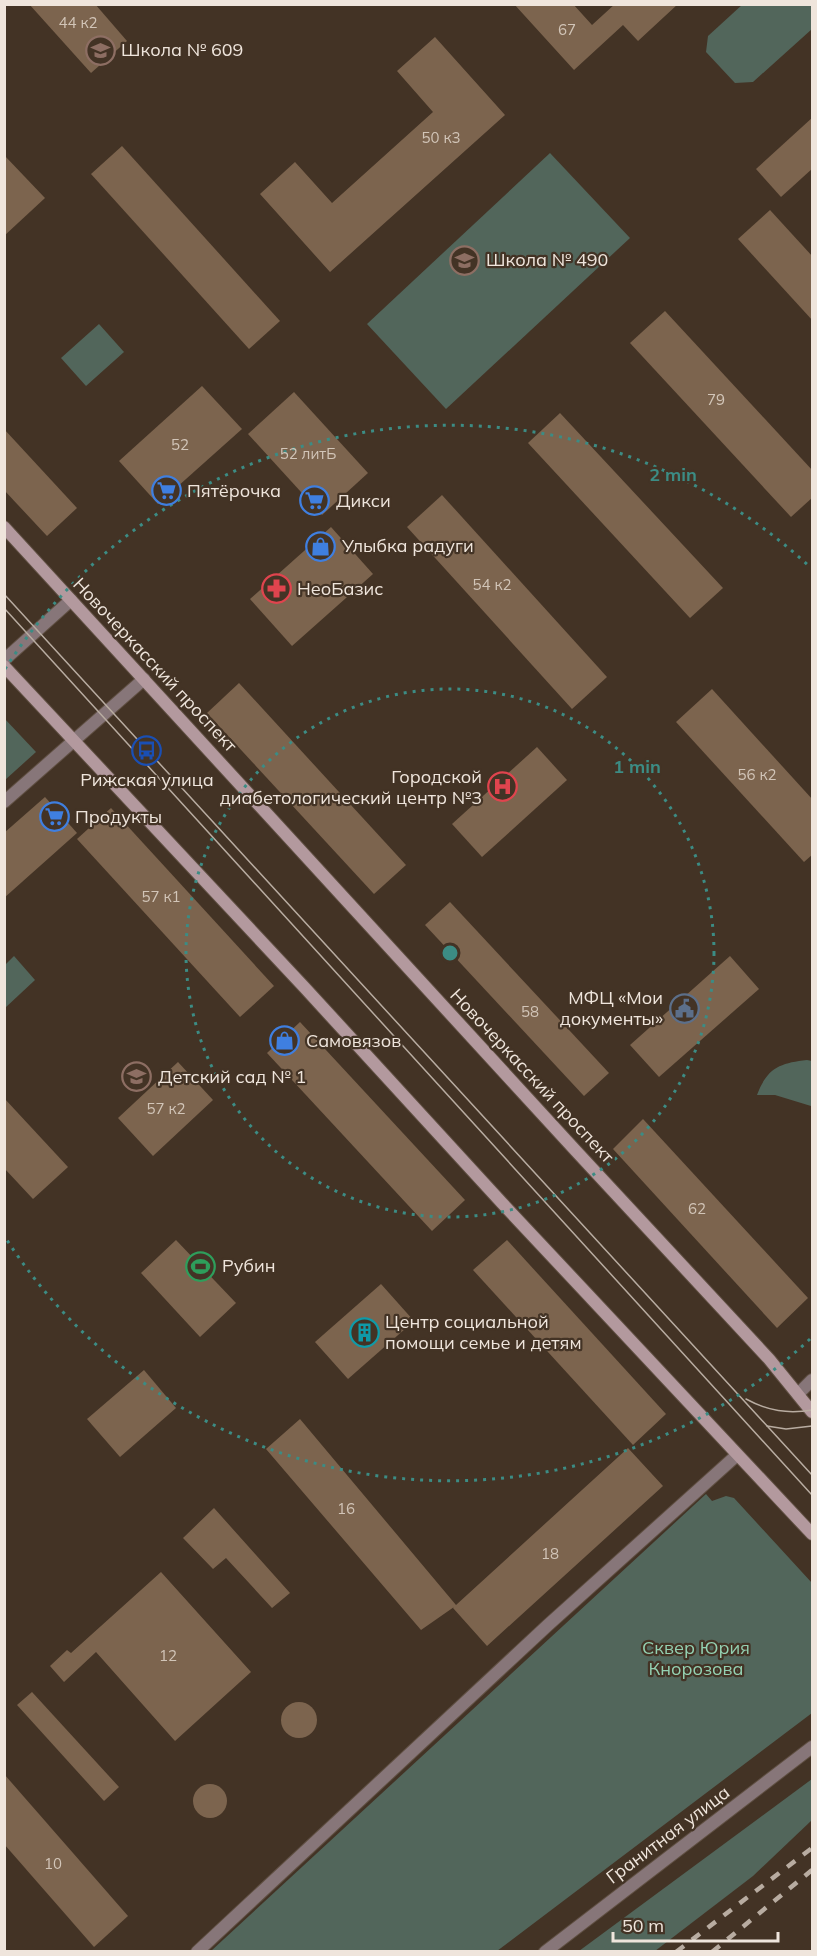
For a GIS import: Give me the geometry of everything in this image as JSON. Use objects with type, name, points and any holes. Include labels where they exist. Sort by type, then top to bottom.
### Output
[{"type":"main road","name":"Новочеркасский проспект","points":[[4,527],[769,1359],[813,1412]]},
{"type":"main road","points":[[4,666],[736,1455],[813,1534]]},
{"type":"street","points":[[4,660],[71,600]]},
{"type":"street","points":[[4,802],[144,679]]},
{"type":"street","points":[[798,1394],[813,1380]]},
{"type":"street","points":[[197,1952],[548,1625],[736,1455]]},
{"type":"street","name":"Гранитная улица","points":[[545,1952],[813,1747]]},
{"type":"green space","points":[[743,4],[812,5],[812,29],[753,82],[735,83],[706,52],[708,36]]},
{"type":"green space","points":[[550,153],[630,238],[446,409],[367,324]]},
{"type":"green space","points":[[99,324],[124,352],[86,386],[61,358]]},
{"type":"green space","points":[[4,718],[36,752],[5,780],[4,780]]},
{"type":"green space","points":[[14,956],[35,980],[5,1008],[5,965]]},
{"type":"green space","points":[[807,1060],[812,1061],[811,1106],[775,1095],[757,1095],[765,1079],[776,1068]]},
{"type":"green space","name":"Сквер Юрия Кнорозова","points":[[706,1494],[712,1501],[726,1496],[734,1498],[812,1583],[812,1713],[497,1951],[211,1951]]},
{"type":"green space","points":[[812,1779],[812,1820],[753,1876],[655,1951],[579,1951]]},
{"type":"building","points":[[29,4],[95,4],[127,41],[91,73]]},
{"type":"building","points":[[514,4],[573,4],[592,25],[615,4],[678,4],[638,41],[623,25],[574,70]]},
{"type":"building","points":[[435,37],[505,115],[330,272],[260,194],[295,162],[332,203],[433,112],[397,71]]},
{"type":"building","points":[[813,117],[813,168],[781,197],[756,169]]},
{"type":"building","points":[[122,146],[280,321],[249,349],[91,174]]},
{"type":"building","points":[[4,155],[45,198],[4,236]]},
{"type":"building","points":[[770,210],[813,257],[813,321],[738,239]]},
{"type":"building","points":[[665,311],[813,471],[813,497],[791,517],[630,343]]},
{"type":"building","points":[[202,386],[242,429],[158,504],[119,461]]},
{"type":"building","points":[[294,392],[368,473],[322,515],[248,434]]},
{"type":"building","points":[[560,413],[723,588],[690,618],[528,443]]},
{"type":"building","points":[[4,429],[77,508],[47,536],[4,490]]},
{"type":"building","points":[[442,495],[607,677],[572,709],[407,527]]},
{"type":"building","points":[[331,527],[373,574],[292,646],[250,599]]},
{"type":"building","points":[[239,683],[406,865],[374,894],[207,713]]},
{"type":"building","points":[[712,689],[813,800],[813,854],[804,862],[676,722]]},
{"type":"building","points":[[537,747],[567,780],[482,857],[452,824]]},
{"type":"building","points":[[45,797],[77,833],[4,898],[4,833]]},
{"type":"building","points":[[111,808],[274,986],[240,1017],[77,839]]},
{"type":"building","points":[[450,902],[609,1073],[584,1096],[425,925]]},
{"type":"building","points":[[730,956],[759,989],[659,1077],[630,1045]]},
{"type":"building","points":[[300,1022],[465,1200],[432,1231],[267,1053]]},
{"type":"building","points":[[178,1062],[213,1100],[153,1156],[118,1118]]},
{"type":"building","points":[[4,1098],[68,1167],[33,1199],[4,1168]]},
{"type":"building","points":[[643,1119],[808,1298],[777,1328],[613,1149]]},
{"type":"building","points":[[176,1240],[236,1303],[200,1337],[141,1273]]},
{"type":"building","points":[[507,1240],[666,1414],[633,1445],[473,1270]]},
{"type":"building","name":"Центр социальной помощи семье и детям","points":[[381,1284],[414,1321],[348,1379],[315,1342]]},
{"type":"building","points":[[144,1370],[176,1408],[120,1457],[87,1419]]},
{"type":"building","points":[[300,1419],[456,1605],[628,1448],[663,1486],[487,1646],[454,1607],[421,1630],[266,1449]]},
{"type":"building","points":[[214,1508],[290,1593],[272,1608],[226,1558],[213,1569],[183,1538]]},
{"type":"building","points":[[161,1572],[251,1672],[175,1741],[96,1652],[64,1682],[50,1666],[67,1650],[71,1653]]},
{"type":"building","points":[[32,1692],[119,1787],[104,1801],[17,1705]]},
{"type":"building","points":[[299,1702],[312,1707],[317,1720],[312,1733],[299,1738],[286,1733],[281,1720],[286,1707]]},
{"type":"building","points":[[4,1774],[128,1916],[94,1947],[4,1844]]},
{"type":"building","points":[[210,1784],[222,1789],[227,1801],[222,1813],[210,1818],[198,1813],[193,1801],[198,1789]]},
{"type":"tram line","points":[[4,594],[812,1475]]},
{"type":"tram line","points":[[4,608],[812,1495]]},
{"type":"tram line","points":[[746,1399],[778,1410],[795,1412],[812,1410]]},
{"type":"tram line","points":[[767,1426],[786,1429],[812,1426]]},
{"type":"railway","points":[[676,1952],[812,1848]]},
{"type":"railway","points":[[712,1952],[812,1870]]},
{"type":"place","name":"Школа № 609","points":[[100,50]]},
{"type":"place","name":"Школа № 490","points":[[465,260]]},
{"type":"place","name":"Пятёрочка","points":[[166,491]]},
{"type":"place","name":"Дикси","points":[[315,501]]},
{"type":"place","name":"Улыбка радуги","points":[[321,546]]},
{"type":"place","name":"НеоБазис","points":[[276,589]]},
{"type":"place","name":"Рижская улица","points":[[147,751]]},
{"type":"place","name":"Городской диабетологический центр №3","points":[[503,787]]},
{"type":"place","name":"Продукты","points":[[54,817]]},
{"type":"place","name":"МФЦ «Мои документы»","points":[[684,1008]]},
{"type":"place","name":"Самовязов","points":[[285,1041]]},
{"type":"place","name":"Детский сад № 1","points":[[137,1077]]},
{"type":"place","name":"Рубин","points":[[201,1266]]},
{"type":"place","name":"Центр социальной помощи семье и детям","points":[[364,1332]]}]
